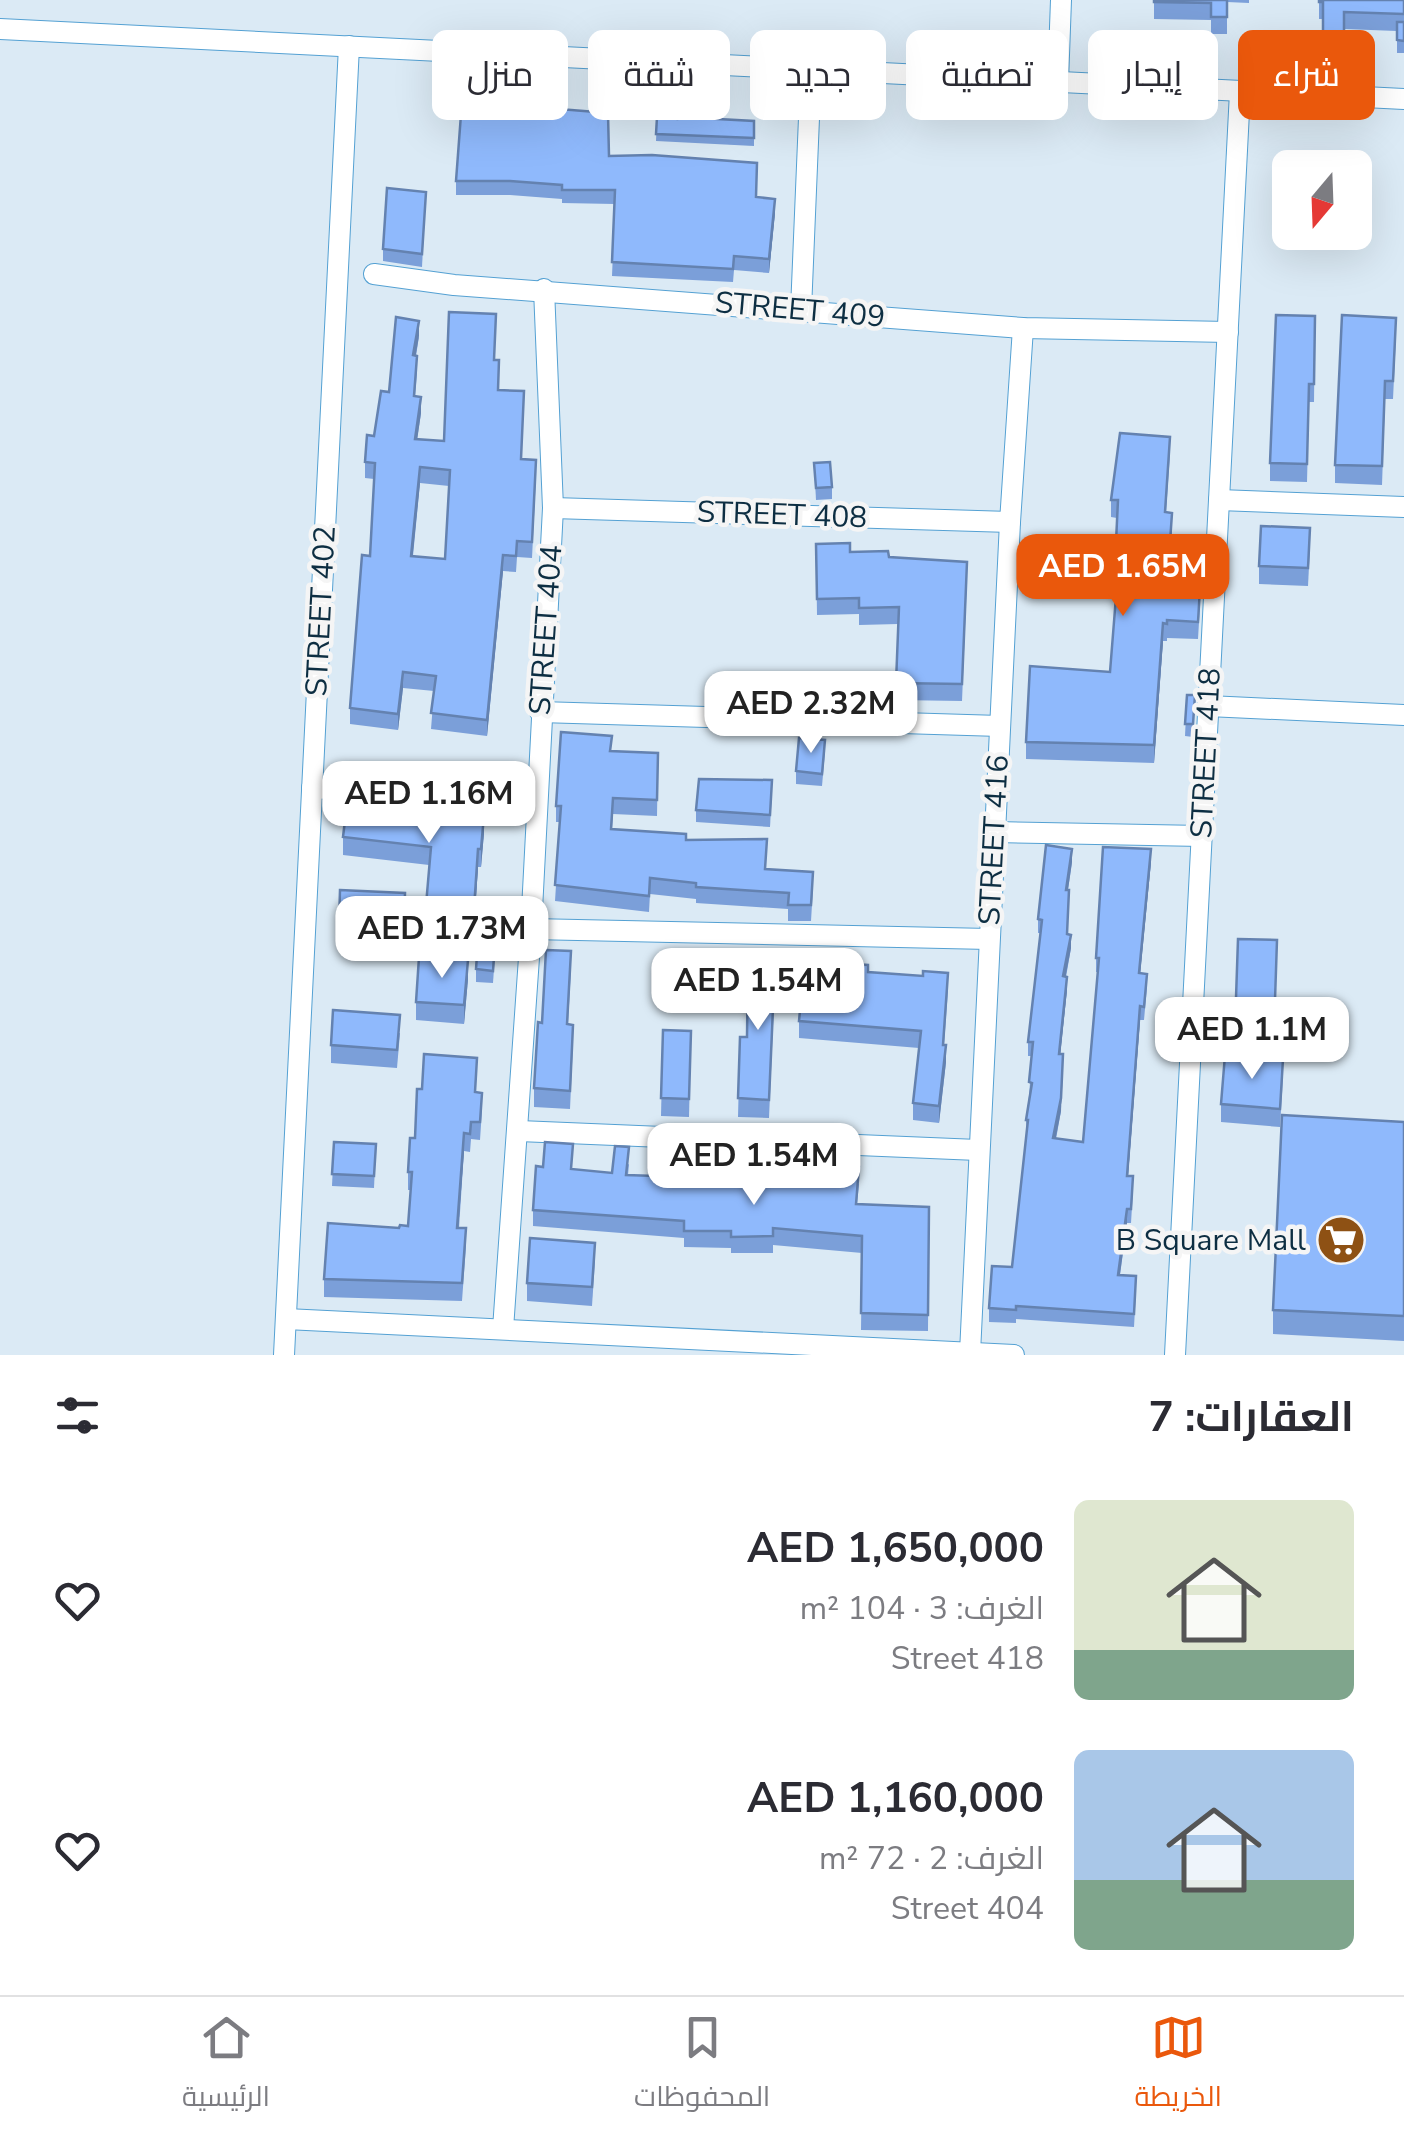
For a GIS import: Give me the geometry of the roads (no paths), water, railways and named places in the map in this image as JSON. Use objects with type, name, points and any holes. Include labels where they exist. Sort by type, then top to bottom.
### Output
[{"type":"street","points":[[1060,30],[1061,0]]},
{"type":"street","points":[[0,29],[750,67]]},
{"type":"street","name":"STREET 402","points":[[284,1355],[349,46]]},
{"type":"street","points":[[1068,83],[1238,92]]},
{"type":"street","points":[[1375,98],[1404,99]]},
{"type":"street","points":[[800,310],[808,120]]},
{"type":"street","name":"STREET 418","points":[[1175,1355],[1239,120]]},
{"type":"street","name":"STREET 409","points":[[374,274],[423,282],[1023,328],[1228,332]]},
{"type":"street","name":"STREET 404","points":[[503,1329],[519,1132],[553,508],[544,290]]},
{"type":"street","name":"STREET 416","points":[[970,1353],[1023,328]]},
{"type":"street","points":[[1219,500],[1404,506]]},
{"type":"street","name":"STREET 408","points":[[553,508],[1010,522]]},
{"type":"street","points":[[1208,706],[1404,715]]},
{"type":"street","points":[[540,712],[1000,726]]},
{"type":"street","points":[[312,788],[537,802]]},
{"type":"street","points":[[995,832],[1202,836]]},
{"type":"street","points":[[531,928],[989,939]]},
{"type":"street","points":[[519,1132],[978,1150]]},
{"type":"street","points":[[286,1318],[1014,1355]]},
{"type":"place","name":"B Square Mall","points":[[1341,1240]]}]
